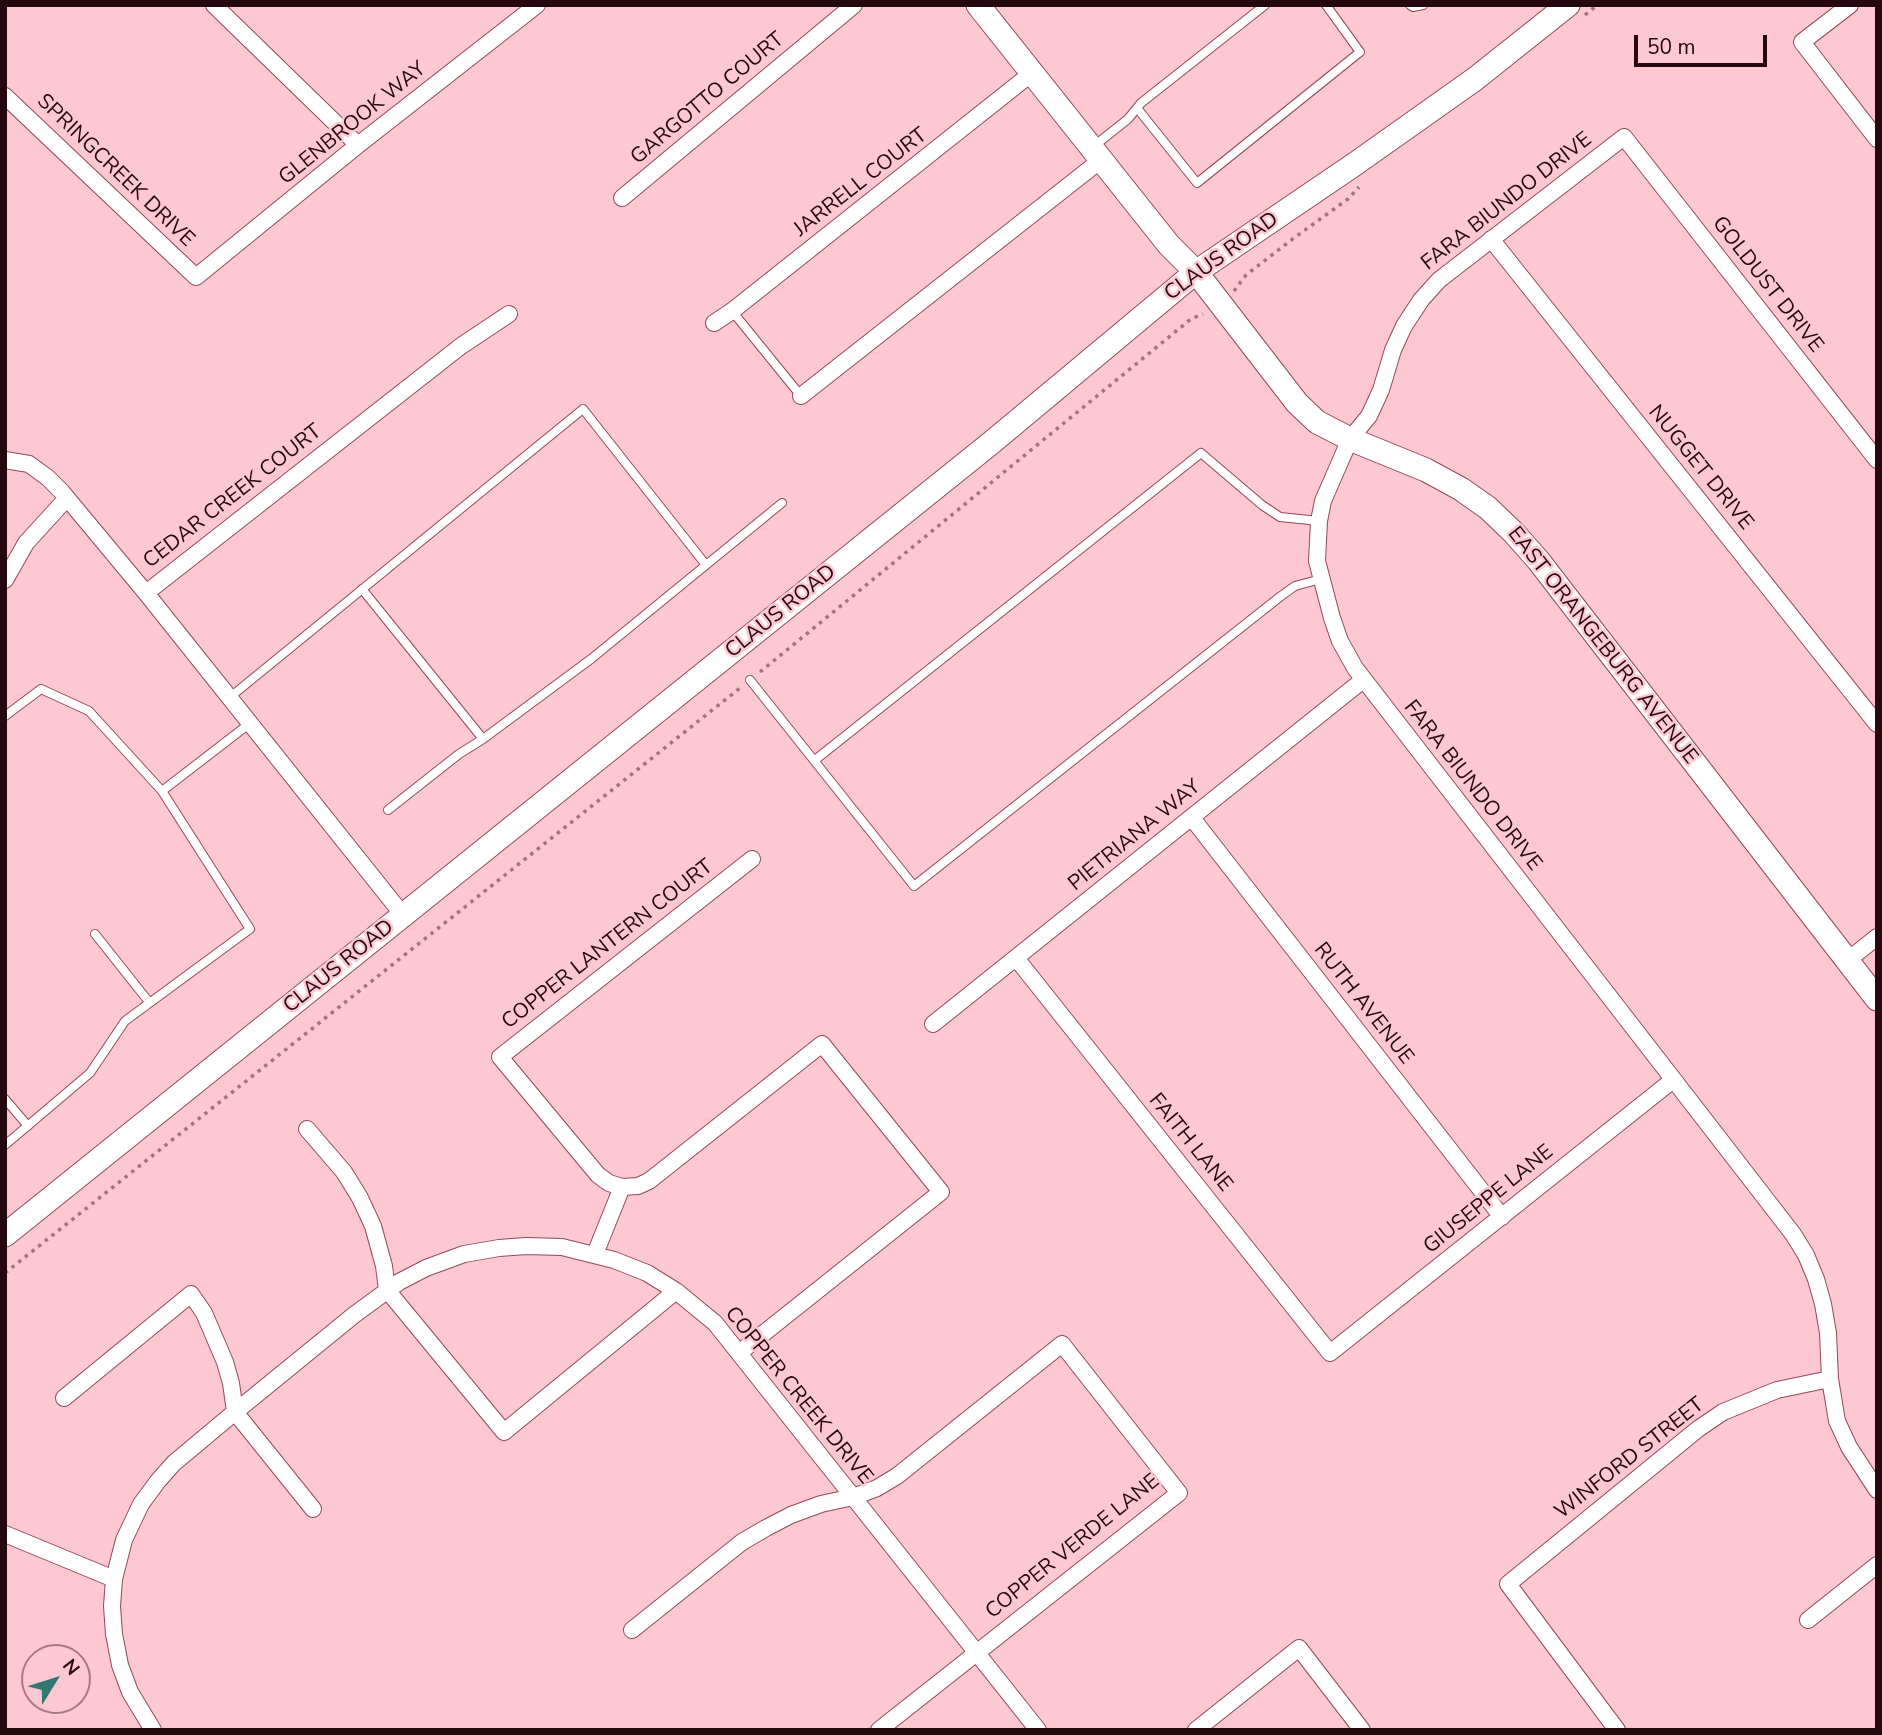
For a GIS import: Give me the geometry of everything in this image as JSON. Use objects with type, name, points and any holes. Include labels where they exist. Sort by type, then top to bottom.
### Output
[{"type":"main road","name":"EAST ORANGEBURG AVENUE","points":[[978,5],[1169,245],[1196,272],[1297,403],[1317,422],[1350,439],[1426,470],[1461,489],[1489,508],[1514,533],[1538,560],[1877,999]]},
{"type":"main road","name":"CLAUS ROAD","points":[[5,1235],[991,443],[1196,272],[1355,164],[1565,11]]},
{"type":"street","points":[[214,5],[358,145]]},
{"type":"street","name":"GLENBROOK WAY","points":[[196,277],[358,145],[537,5]]},
{"type":"street","name":"GARGOTTO COURT","points":[[622,198],[854,5]]},
{"type":"street","points":[[1850,5],[1802,43],[1877,139]]},
{"type":"street","name":"JARRELL COURT","points":[[714,323],[1032,73]]},
{"type":"street","name":"SPRINGCREEK DRIVE","points":[[5,96],[196,277]]},
{"type":"street","name":"FARA BIUNDO DRIVE","points":[[1624,137],[1490,239],[1439,280],[1421,300],[1393,350],[1381,390],[1369,416],[1350,439],[1323,501],[1317,561],[1340,641],[1363,680],[1793,1234],[1806,1255],[1823,1304],[1828,1333],[1830,1379],[1838,1421],[1849,1447],[1877,1490]]},
{"type":"street","name":"GOLDUST DRIVE","points":[[1624,137],[1877,460]]},
{"type":"street","points":[[801,396],[1097,154]]},
{"type":"street","name":"NUGGET DRIVE","points":[[1490,239],[1877,724]]},
{"type":"street","name":"CEDAR CREEK COURT","points":[[403,915],[146,593],[461,346],[509,314]]},
{"type":"street","points":[[5,460],[29,464],[48,478],[146,593]]},
{"type":"street","points":[[5,580],[26,543],[67,498]]},
{"type":"street","name":"PIETRIANA WAY","points":[[933,1024],[1363,680]]},
{"type":"street","name":"RUTH AVENUE","points":[[1192,818],[1502,1217]]},
{"type":"street","name":"COPPER LANTERN COURT","points":[[622,1187],[598,1175],[500,1057],[752,859]]},
{"type":"street","points":[[1847,960],[1877,937]]},
{"type":"street","name":"FAITH LANE","points":[[1016,958],[1330,1353]]},
{"type":"street","points":[[595,1254],[622,1187],[649,1181],[822,1044],[941,1192],[739,1353]]},
{"type":"street","name":"GIUSEPPE LANE","points":[[1330,1353],[1673,1080]]},
{"type":"street","points":[[307,1129],[344,1172],[360,1198],[373,1226],[384,1266],[387,1290],[504,1432],[676,1291]]},
{"type":"street","name":"COPPER CREEK DRIVE","points":[[153,1730],[130,1692],[120,1665],[112,1606],[114,1579],[124,1539],[141,1504],[158,1481],[174,1462],[387,1290],[426,1268],[464,1254],[526,1246],[562,1247],[595,1254],[647,1273],[676,1291],[715,1324],[1038,1730]]},
{"type":"street","points":[[64,1398],[191,1294],[204,1313],[225,1362],[236,1412],[313,1509]]},
{"type":"street","name":"COPPER VERDE LANE","points":[[853,1497],[877,1488],[897,1476],[1062,1344],[1179,1493],[977,1653]]},
{"type":"street","name":"WINFORD STREET","points":[[1617,1730],[1508,1584],[1698,1429],[1723,1412],[1777,1390],[1830,1379]]},
{"type":"street","points":[[632,1630],[742,1542],[791,1515],[853,1497]]},
{"type":"street","points":[[5,1534],[114,1579]]},
{"type":"street","points":[[1808,1620],[1877,1565]]},
{"type":"street","points":[[1196,1730],[1299,1648],[1362,1730]]},
{"type":"street","points":[[879,1730],[977,1653]]},
{"type":"lane","points":[[1097,154],[1141,103],[1265,5]]},
{"type":"lane","points":[[1137,108],[1197,183],[1360,52],[1326,5]]},
{"type":"lane","points":[[1410,5],[1423,5]]},
{"type":"lane","points":[[732,311],[801,396]]},
{"type":"lane","points":[[229,698],[583,409],[706,565]]},
{"type":"lane","points":[[815,760],[1201,453],[1280,517],[1319,522]]},
{"type":"lane","points":[[388,810],[459,754],[591,659],[782,503]]},
{"type":"lane","points":[[750,680],[914,887],[1281,596],[1295,586],[1321,579]]},
{"type":"lane","points":[[362,589],[483,739]]},
{"type":"lane","points":[[5,716],[41,689],[89,711],[162,791],[250,929],[125,1021],[90,1073],[5,1144]]},
{"type":"lane","points":[[162,791],[249,724]]},
{"type":"lane","points":[[95,934],[149,1002]]},
{"type":"lane","points":[[5,1099],[28,1126]]},
{"type":"path","points":[[1565,11],[1597,5]]},
{"type":"path","points":[[5,1273],[750,680],[1191,319],[1202,315],[1218,303],[1238,287],[1246,275],[1348,199],[1363,183]]}]
